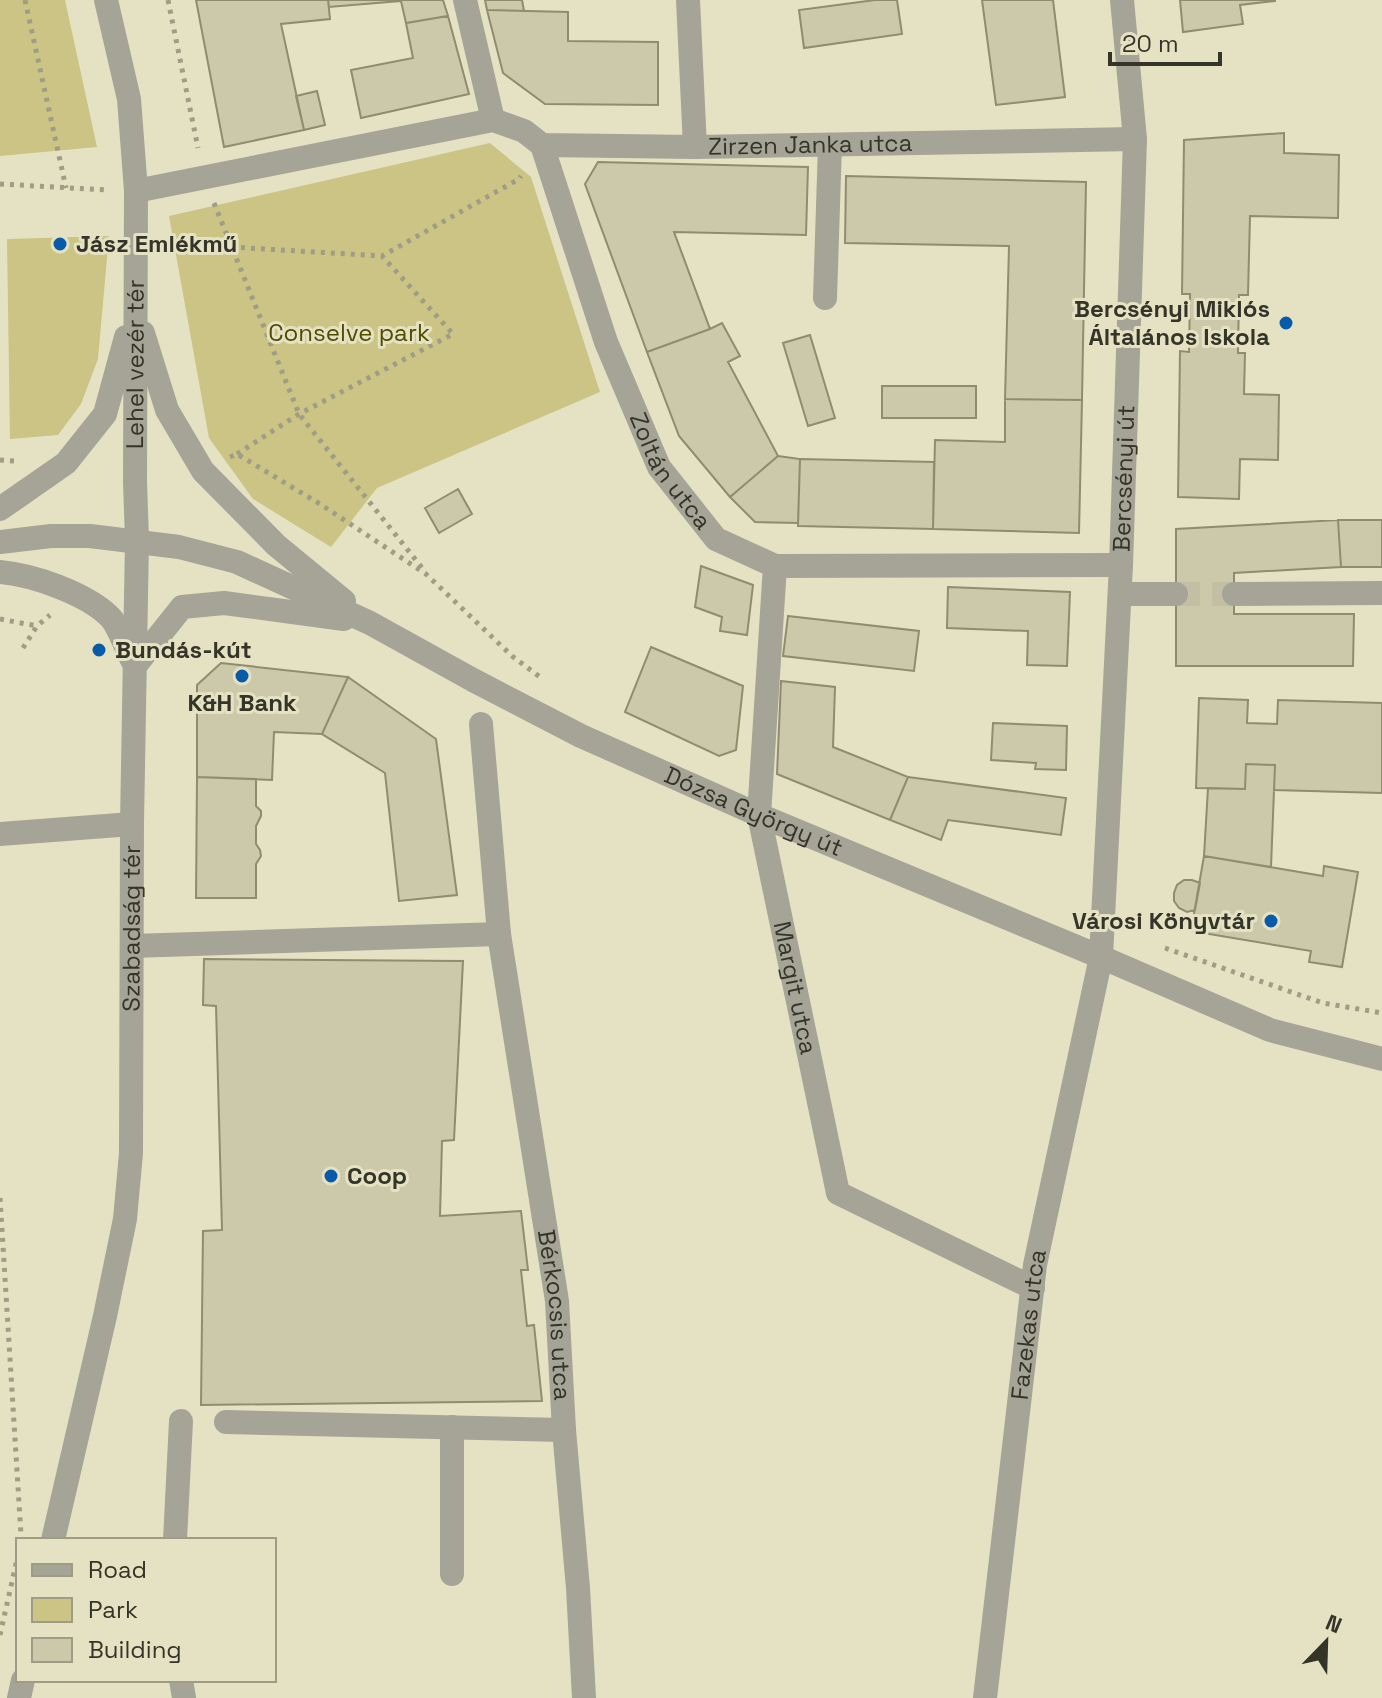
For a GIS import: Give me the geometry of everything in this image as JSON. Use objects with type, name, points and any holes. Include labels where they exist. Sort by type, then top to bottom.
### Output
[{"type":"street","name":"Lehel vezér tér","points":[[106,0],[129,99],[136,191],[137,540]]},
{"type":"street","points":[[136,191],[493,120],[465,0]]},
{"type":"street","points":[[688,0],[695,147]]},
{"type":"street","name":"Bercsényi út","points":[[1101,957],[1120,594],[1135,139],[1122,0]]},
{"type":"street","name":"Zirzen Janka utca","points":[[493,120],[524,131],[542,145],[695,147],[1135,139]]},
{"type":"street","name":"Zoltán utca","points":[[542,145],[606,342],[659,467],[716,539],[775,566],[1121,565]]},
{"type":"street","points":[[825,298],[830,145]]},
{"type":"street","points":[[0,509],[66,463],[105,414],[135,308]]},
{"type":"street","points":[[135,308],[167,410],[203,471],[276,545],[370,623]]},
{"type":"street","name":"Dózsa György út","points":[[0,542],[51,536],[90,536],[179,547],[237,562],[370,623],[581,736],[759,815],[1270,1030],[1382,1059]]},
{"type":"street","name":"Szabadság tér","points":[[53,1538],[125,1219],[131,1153],[137,540]]},
{"type":"street","name":"Margit utca","points":[[775,566],[759,815],[838,1193],[1033,1288]]},
{"type":"street","points":[[0,572],[17,573],[75,593],[111,617],[135,666],[182,607],[224,603],[370,623]]},
{"type":"street","points":[[1234,594],[1382,593]]},
{"type":"street","points":[[1120,594],[1176,594]]},
{"type":"street","name":"Bérkocsis utca","points":[[481,724],[499,934],[557,1301],[584,1698]]},
{"type":"street","points":[[0,834],[132,824]]},
{"type":"street","points":[[132,946],[499,934]]},
{"type":"street","name":"Fazekas utca","points":[[985,1698],[1035,1265],[1101,957]]},
{"type":"street","points":[[175,1538],[181,1421]]},
{"type":"street","points":[[226,1422],[564,1430]]},
{"type":"street","points":[[452,1427],[452,1574]]},
{"type":"path","points":[[25,0],[66,188]]},
{"type":"path","points":[[168,0],[204,178],[299,414],[426,574]]},
{"type":"path","points":[[231,247],[382,256],[519,179],[542,145]]},
{"type":"path","points":[[0,184],[136,191]]},
{"type":"path","points":[[237,454],[299,414],[453,334],[382,256]]},
{"type":"path","points":[[0,619],[37,626]]},
{"type":"path","points":[[0,1198],[21,1538]]},
{"type":"path","points":[[0,1635],[16,1564]]},
{"type":"green space","points":[[0,0],[65,0],[97,147],[0,156]]},
{"type":"green space","name":"Conselve park","points":[[490,143],[531,177],[600,392],[377,488],[331,547],[253,499],[209,438],[169,216]]},
{"type":"green space","points":[[109,236],[98,359],[81,404],[58,435],[10,439],[7,239]]},
{"type":"building","points":[[196,0],[328,0],[330,19],[281,24],[304,130],[224,147]]},
{"type":"building","points":[[328,0],[443,0],[448,16],[406,23],[401,1],[329,7]]},
{"type":"building","points":[[485,0],[522,0],[524,11],[487,10]]},
{"type":"building","points":[[897,0],[902,34],[804,48],[799,10]]},
{"type":"building","points":[[982,0],[1053,0],[1065,97],[996,105]]},
{"type":"building","points":[[1180,0],[1275,1],[1240,5],[1243,24],[1183,32]]},
{"type":"building","points":[[487,10],[568,12],[568,41],[658,42],[658,105],[545,104],[503,73]]},
{"type":"building","points":[[448,16],[469,94],[361,118],[351,70],[413,58],[406,23]]},
{"type":"building","points":[[317,91],[325,125],[304,130],[296,96]]},
{"type":"building","points":[[1284,133],[1284,153],[1339,155],[1338,218],[1250,216],[1248,295],[1239,295],[1238,353],[1245,353],[1244,394],[1279,395],[1278,460],[1240,459],[1239,499],[1178,497],[1180,351],[1189,352],[1190,294],[1182,294],[1184,140]]},
{"type":"building","points":[[598,162],[808,167],[806,235],[674,232],[710,329],[647,352],[585,184]]},
{"type":"building","points":[[846,176],[1086,182],[1082,400],[1005,399],[1009,246],[845,243]]},
{"type":"building","points":[[722,323],[740,356],[728,362],[778,456],[730,497],[679,436],[647,352]]},
{"type":"building","points":[[810,335],[835,418],[808,426],[783,343]]},
{"type":"building","points":[[882,386],[976,386],[976,418],[882,418]]},
{"type":"building","points":[[1005,399],[1082,400],[1079,533],[933,529],[935,440],[1005,442]]},
{"type":"building","points":[[778,456],[800,459],[798,523],[755,522],[730,497]]},
{"type":"building","points":[[800,459],[934,462],[933,529],[798,526]]},
{"type":"building","points":[[458,489],[472,514],[439,533],[425,508]]},
{"type":"building","points":[[1338,520],[1382,520],[1382,567],[1341,567]]},
{"type":"building","points":[[1338,520],[1341,567],[1234,573],[1234,614],[1354,614],[1353,666],[1176,666],[1176,529]]},
{"type":"building","points":[[701,566],[753,585],[747,635],[720,631],[722,617],[695,607]]},
{"type":"building","points":[[948,587],[1070,592],[1067,666],[1027,665],[1028,631],[947,628]]},
{"type":"building","points":[[788,616],[919,631],[914,671],[783,656]]},
{"type":"building","points":[[651,647],[743,686],[736,750],[719,756],[625,712]]},
{"type":"building","points":[[221,663],[348,677],[322,734],[274,732],[272,780],[197,777],[197,685]]},
{"type":"building","points":[[348,677],[436,739],[457,895],[399,901],[385,773],[322,734]]},
{"type":"building","points":[[781,681],[835,687],[833,747],[908,777],[890,820],[777,774]]},
{"type":"building","points":[[1199,698],[1248,700],[1247,723],[1277,724],[1278,700],[1382,703],[1382,793],[1274,790],[1275,765],[1246,764],[1245,789],[1196,788]]},
{"type":"building","points":[[993,723],[1067,726],[1066,770],[1035,769],[1036,763],[991,760]]},
{"type":"building","points":[[1246,764],[1275,765],[1271,867],[1204,856],[1208,788],[1245,789]]},
{"type":"building","points":[[197,777],[256,779],[256,806],[261,816],[256,826],[256,844],[261,856],[256,864],[256,898],[196,898]]},
{"type":"building","points":[[908,777],[1066,798],[1061,835],[948,820],[941,840],[890,820]]},
{"type":"building","name":"Városi Könyvtár","points":[[1204,856],[1323,876],[1324,866],[1358,872],[1342,967],[1309,962],[1311,951],[1191,931]]},
{"type":"building","points":[[1184,880],[1200,883],[1195,910],[1187,912],[1174,901],[1177,885]]},
{"type":"building","name":"Coop","points":[[204,959],[463,961],[454,1140],[442,1141],[440,1216],[521,1211],[528,1270],[521,1270],[527,1326],[534,1325],[542,1401],[201,1405],[203,1231],[222,1230],[216,1006],[203,1005]]},
{"type":"tunnel","points":[[1176,594],[1234,594]]},
{"type":"place","name":"Jász Emlékmű","points":[[60,244]]},
{"type":"place","name":"Bercsényi Miklós Általános Iskola","points":[[1286,323]]},
{"type":"place","name":"Bundás-kút","points":[[99,650]]},
{"type":"place","name":"K&H Bank","points":[[242,676]]},
{"type":"place","name":"Városi Könyvtár","points":[[1271,921]]},
{"type":"place","name":"Coop","points":[[331,1176]]}]
